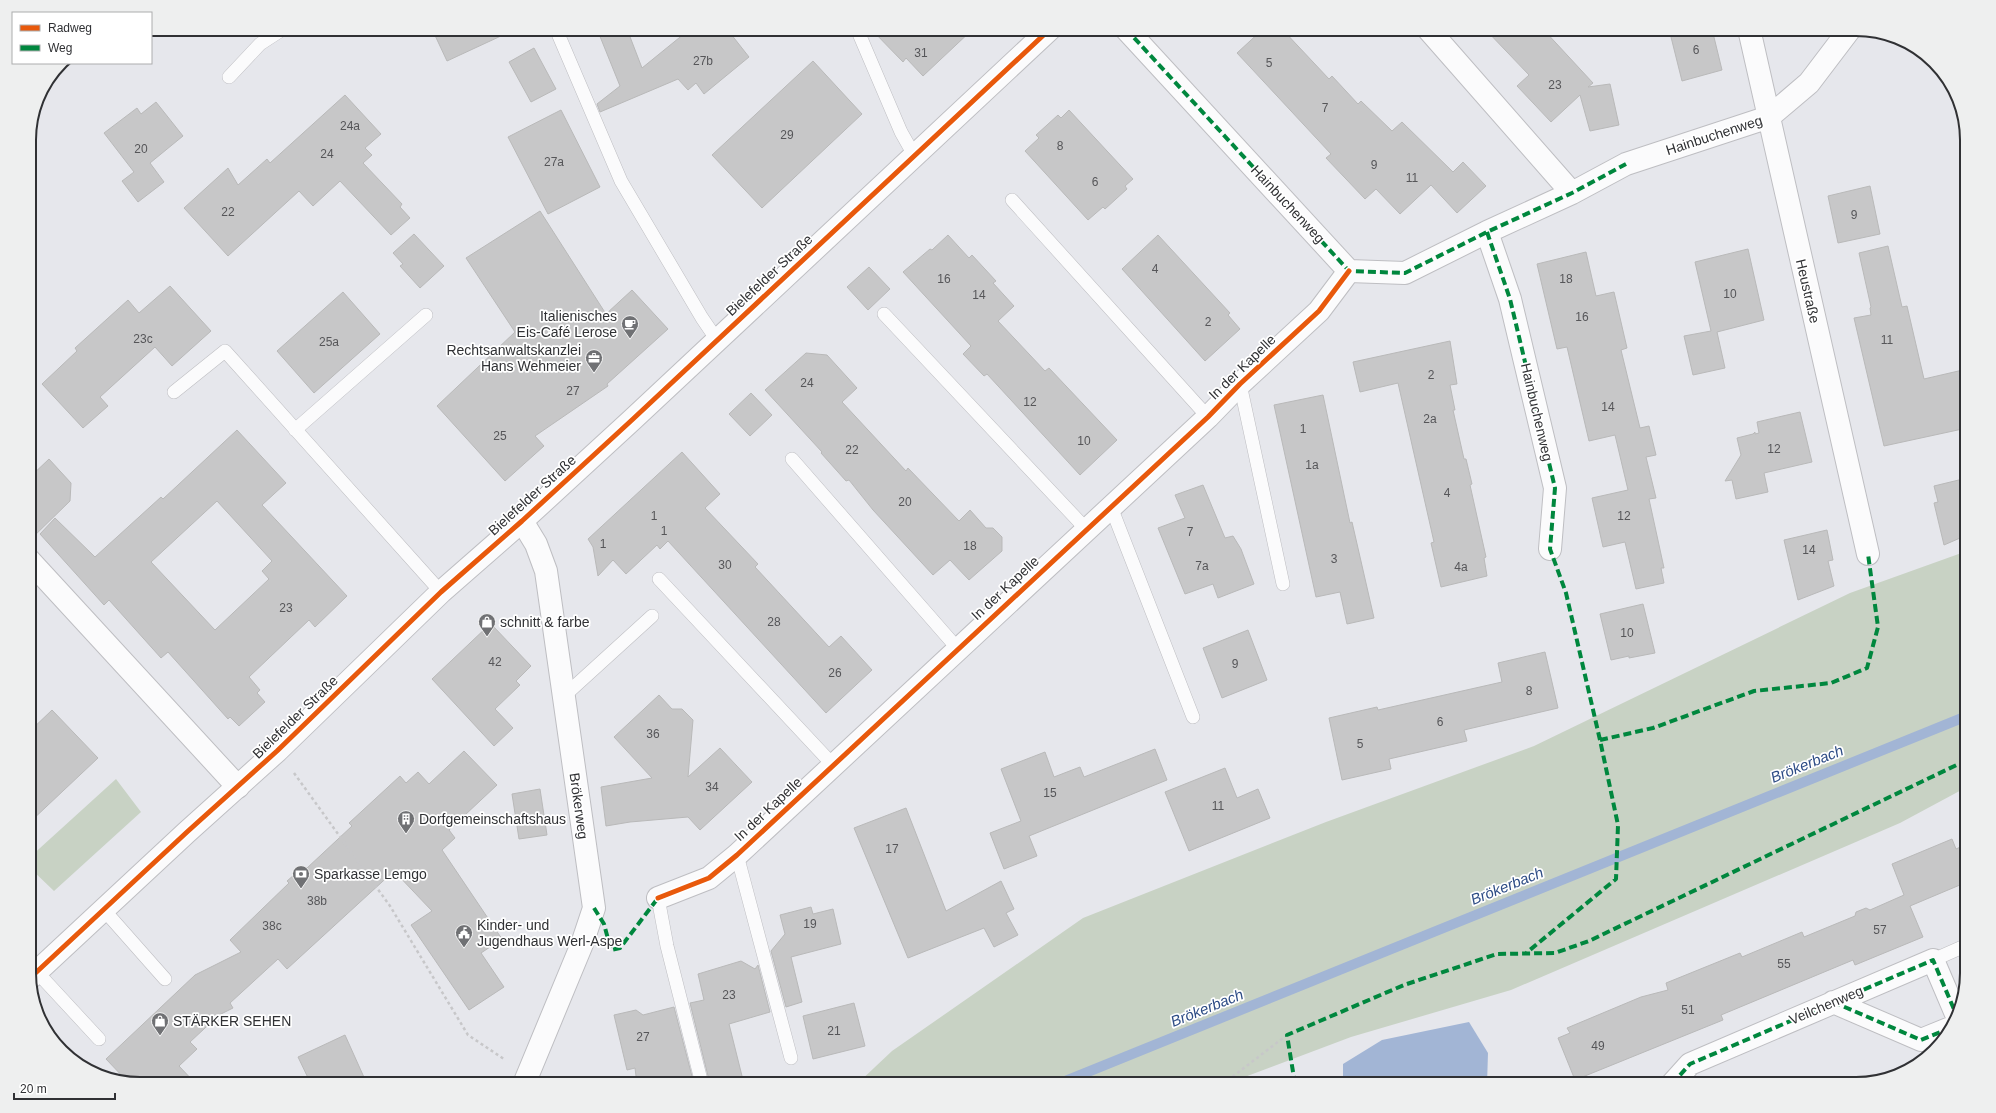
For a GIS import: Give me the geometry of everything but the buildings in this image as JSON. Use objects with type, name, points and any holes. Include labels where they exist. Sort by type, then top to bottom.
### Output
[{"type":"street","name":"Bielefelder Straße","points":[[36,973],[278,751],[440,592],[522,521],[717,340],[914,155],[1037,36]]},
{"type":"street","name":"Hainbuchenweg","points":[[1132,36],[1349,271],[1405,273],[1487,232],[1572,193],[1626,164],[1769,117],[1808,83],[1845,36]]},
{"type":"street","points":[[1434,36],[1572,193]]},
{"type":"street","name":"Heustraße","points":[[1751,36],[1868,554]]},
{"type":"street","name":"Hainbuchenweg","points":[[1487,232],[1510,299],[1555,488],[1550,549]]},
{"type":"street","name":"In der Kapelle","points":[[658,898],[709,878],[737,855],[1208,417],[1240,384],[1319,311],[1349,271]]},
{"type":"street","name":"Brökerweg","points":[[522,521],[536,544],[546,571],[594,908],[582,944],[526,1077]]},
{"type":"street","points":[[36,568],[238,787]]},
{"type":"street","points":[[1933,960],[1953,1008]]},
{"type":"street","name":"Veilchenweg","points":[[1678,1077],[1690,1064],[1933,960]]},
{"type":"street","points":[[1833,1002],[1921,1040],[1941,1032]]},
{"type":"lane","points":[[229,77],[260,44],[272,36]]},
{"type":"lane","points":[[559,36],[621,181],[702,318],[717,340]]},
{"type":"lane","points":[[860,36],[901,132],[914,155]]},
{"type":"lane","points":[[1012,200],[1208,417]]},
{"type":"lane","points":[[884,314],[1087,530]]},
{"type":"lane","points":[[295,430],[426,315]]},
{"type":"lane","points":[[174,392],[225,351],[440,592]]},
{"type":"lane","points":[[1240,384],[1283,584]]},
{"type":"lane","points":[[792,459],[958,649]]},
{"type":"lane","points":[[1110,507],[1193,716]]},
{"type":"lane","points":[[659,579],[833,765]]},
{"type":"lane","points":[[563,697],[652,616]]},
{"type":"lane","points":[[737,855],[792,1058]]},
{"type":"lane","points":[[658,898],[666,946],[700,1077]]},
{"type":"lane","points":[[104,910],[165,979]]},
{"type":"lane","points":[[1933,960],[1960,948]]},
{"type":"lane","points":[[36,979],[99,1039]]},
{"type":"path","points":[[278,751],[390,906],[468,1035],[522,1077]]},
{"type":"path","points":[[1232,1077],[1287,1035]]},
{"type":"green space","points":[[1960,554],[1960,791],[1900,823],[1511,990],[1351,1037],[1245,1077],[864,1077],[892,1051],[1083,918],[1326,822],[1534,746],[1850,593]]},
{"type":"green space","points":[[116,779],[141,812],[54,891],[36,874],[36,852]]},
{"type":"water","points":[[1469,1022],[1488,1053],[1487,1077],[1343,1077],[1343,1064],[1382,1040]]},
{"type":"waterway","name":"Brökerbach","points":[[1075,1077],[1960,719]]},
{"type":"marked path","points":[[1132,36],[1349,271],[1405,273],[1487,232],[1572,193],[1626,164]]},
{"type":"marked path","points":[[1487,232],[1510,299],[1555,488],[1550,549],[1566,593],[1618,825],[1616,879],[1525,954]]},
{"type":"marked path","points":[[1600,740],[1653,728],[1754,691],[1831,683],[1867,668],[1878,627],[1868,554]]},
{"type":"marked path","points":[[1294,1077],[1287,1035],[1404,985],[1497,954],[1555,953],[1589,941],[1960,763]]},
{"type":"marked path","points":[[594,908],[604,924],[611,950],[620,948],[661,896]]},
{"type":"marked path","points":[[1678,1077],[1690,1064],[1933,960],[1953,1008]]},
{"type":"marked path","points":[[1833,1002],[1921,1040],[1941,1032]]},
{"type":"cycle path","points":[[36,972],[187,832],[277,751],[441,592],[522,521],[633,419],[1043,36]]},
{"type":"cycle path","points":[[658,898],[709,878],[737,855],[1208,417],[1240,384],[1319,311],[1349,271]]},
{"type":"place","name":"Italienisches Eis-Café Lerose","points":[[630,339]]},
{"type":"place","name":"Rechtsanwaltskanzlei Hans Wehmeier","points":[[594,373]]},
{"type":"place","name":"schnitt & farbe","points":[[487,637]]},
{"type":"place","name":"Dorfgemeinschaftshaus","points":[[406,834]]},
{"type":"place","name":"Sparkasse Lemgo","points":[[301,889]]},
{"type":"place","name":"Kinder- und Jugendhaus Werl-Aspe","points":[[464,948]]},
{"type":"place","name":"STÄRKER SEHEN","points":[[160,1036]]}]
